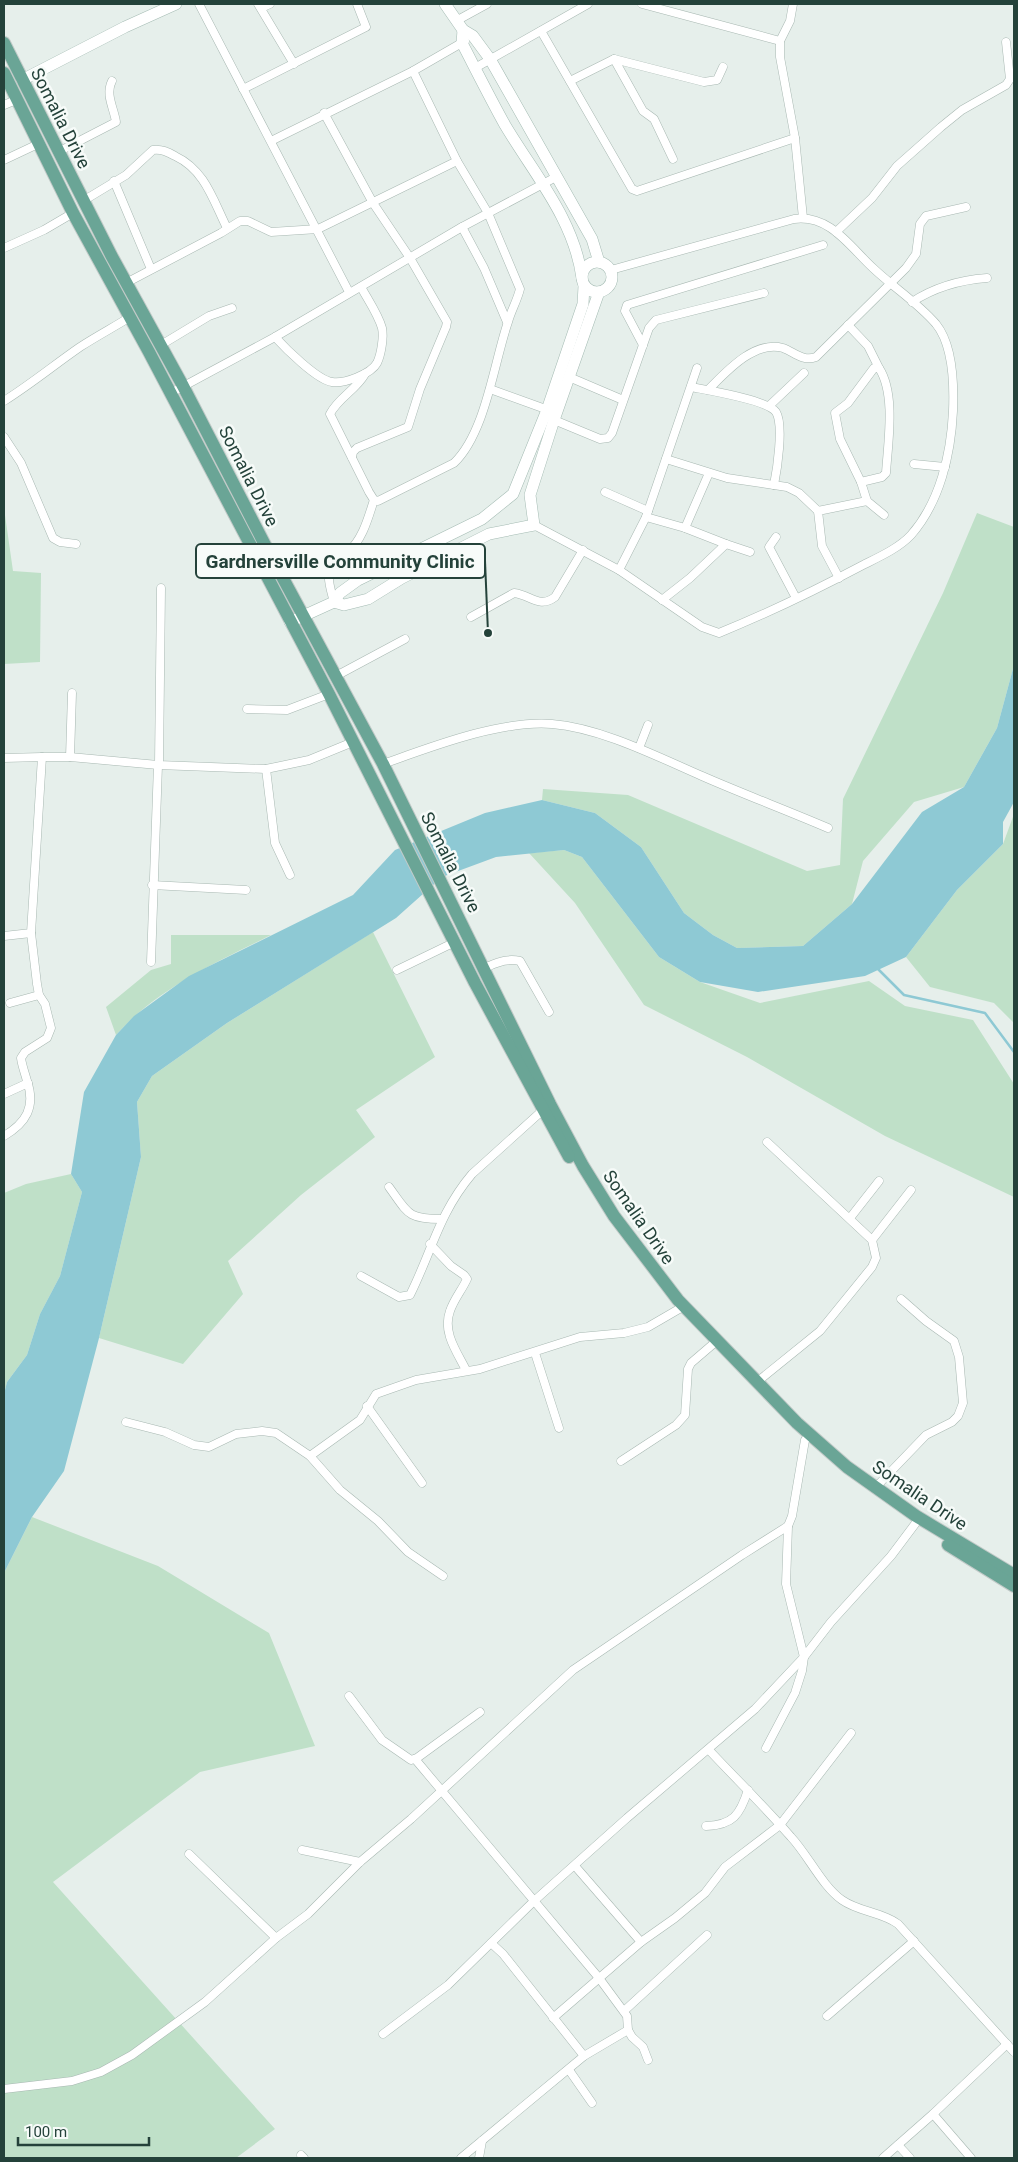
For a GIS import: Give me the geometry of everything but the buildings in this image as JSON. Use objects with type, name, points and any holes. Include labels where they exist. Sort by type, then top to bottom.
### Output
[{"type":"main road","name":"Somalia Drive","points":[[4,43],[126,283],[183,386],[264,543],[383,764],[583,1166],[614,1216],[678,1300],[797,1423],[808,1437],[916,1516],[1014,1575]]},
{"type":"main road","name":"Somalia Drive","points":[[4,74],[73,213],[171,393],[329,694],[455,942],[573,1165],[605,1216],[658,1286],[712,1345],[808,1437],[915,1524],[1014,1586]]},
{"type":"street","points":[[22,80],[125,27],[176,4]]},
{"type":"street","points":[[199,4],[350,292]]},
{"type":"street","points":[[270,4],[259,6],[294,64]]},
{"type":"street","points":[[243,89],[366,27],[357,4]]},
{"type":"street","points":[[445,4],[460,25],[473,36],[490,59],[592,239],[599,262]]},
{"type":"street","points":[[460,25],[487,4]]},
{"type":"street","points":[[475,68],[588,4]]},
{"type":"street","points":[[642,4],[780,41]]},
{"type":"street","points":[[793,4],[790,21],[780,41],[780,57],[795,138],[803,218]]},
{"type":"street","points":[[460,25],[462,43],[505,125],[544,184],[576,245],[583,282],[591,291],[599,292],[608,288],[611,284],[611,270],[606,264],[599,262],[589,264],[582,272],[583,282],[583,304],[530,495],[534,525]]},
{"type":"street","points":[[541,31],[632,189],[637,191],[795,138]]},
{"type":"street","points":[[271,141],[324,113],[413,71],[473,36]]},
{"type":"street","points":[[836,232],[872,198],[897,166],[941,127],[968,106],[1006,85],[1010,79],[1006,42]]},
{"type":"street","points":[[570,81],[614,59],[628,61],[704,82],[717,80],[723,67]]},
{"type":"street","points":[[614,59],[643,111],[654,119],[673,159]]},
{"type":"street","points":[[374,500],[378,501],[387,497],[454,462],[461,456],[468,445],[490,389],[508,322],[520,289],[488,213],[457,161],[413,71]]},
{"type":"street","points":[[58,152],[116,122],[110,97],[112,81]]},
{"type":"street","points":[[4,105],[16,100]]},
{"type":"street","points":[[324,113],[373,203],[410,258],[444,316],[446,327],[420,389],[408,427],[357,448],[353,452],[352,457]]},
{"type":"street","points":[[4,160],[38,144]]},
{"type":"street","points":[[83,200],[126,176],[153,150],[166,151],[188,163],[199,173],[227,228]]},
{"type":"street","points":[[126,283],[240,221],[248,221],[271,232],[318,229],[457,161]]},
{"type":"street","points":[[171,393],[274,337],[462,227],[556,177]]},
{"type":"street","points":[[114,181],[152,270]]},
{"type":"street","points":[[708,390],[745,356],[771,347],[783,348],[806,359],[816,357],[906,268],[916,254],[920,224],[926,216],[966,207]]},
{"type":"street","points":[[4,248],[44,230],[73,213]]},
{"type":"street","points":[[334,602],[344,605],[368,599],[402,578],[489,534],[534,525],[619,570],[702,627],[719,633],[839,578],[879,556],[910,535],[927,511],[945,468],[952,428],[952,373],[944,339],[937,325],[836,232],[819,221],[803,218],[611,270]]},
{"type":"street","points":[[462,227],[484,268],[508,322]]},
{"type":"street","points":[[643,345],[625,311],[627,305],[823,245]]},
{"type":"street","points":[[912,302],[942,287],[972,279],[987,278]]},
{"type":"street","points":[[334,602],[329,576],[331,569],[334,563],[350,550],[364,530],[374,500],[330,414],[334,406],[359,384],[365,374],[376,364],[382,339],[382,329],[361,286]]},
{"type":"street","points":[[290,622],[334,602],[348,586],[482,519],[513,494],[569,377],[599,292]]},
{"type":"street","points":[[490,389],[552,414],[600,439],[608,438],[612,433],[649,328],[656,320],[764,293]]},
{"type":"street","points":[[160,345],[209,316],[232,308]]},
{"type":"street","points":[[4,400],[32,384],[41,375],[81,347],[130,317]]},
{"type":"street","points":[[848,325],[868,346],[884,375],[888,390],[886,473],[882,477],[860,482]]},
{"type":"street","points":[[274,337],[290,354],[332,382],[350,380],[365,374]]},
{"type":"street","points":[[619,570],[647,514],[696,368]]},
{"type":"street","points":[[879,368],[874,368],[848,403],[835,413],[840,439],[867,500],[884,515]]},
{"type":"street","points":[[769,406],[804,373]]},
{"type":"street","points":[[569,377],[623,400]]},
{"type":"street","points":[[691,387],[769,406],[775,411],[778,418],[779,461],[774,485]]},
{"type":"street","points":[[4,437],[21,463],[54,538],[60,542],[76,544]]},
{"type":"street","points":[[666,460],[743,481],[787,487],[799,493],[818,511],[822,546],[839,578]]},
{"type":"street","points":[[914,464],[945,468]]},
{"type":"street","points":[[685,528],[709,473]]},
{"type":"street","points":[[605,492],[647,514],[750,552]]},
{"type":"street","points":[[513,494],[530,495]]},
{"type":"street","points":[[818,511],[867,500]]},
{"type":"street","points":[[482,519],[489,534]]},
{"type":"street","points":[[776,537],[770,547],[796,598]]},
{"type":"street","points":[[662,600],[690,578],[726,544]]},
{"type":"street","points":[[471,616],[514,593],[542,603],[549,602],[555,597],[583,550]]},
{"type":"street","points":[[394,562],[402,578]]},
{"type":"street","points":[[151,962],[152,885],[159,766],[160,588]]},
{"type":"street","points":[[336,676],[405,639]]},
{"type":"street","points":[[70,757],[72,693]]},
{"type":"street","points":[[246,709],[287,710],[329,694]]},
{"type":"street","points":[[383,764],[492,730],[524,725],[551,724],[576,729],[639,748],[828,828]]},
{"type":"street","points":[[639,748],[648,725]]},
{"type":"street","points":[[4,758],[70,757],[159,766],[266,769],[309,760],[353,742]]},
{"type":"street","points":[[4,1136],[17,1128],[25,1119],[31,1102],[21,1058],[25,1052],[47,1038],[51,1028],[45,1004],[39,995],[31,933],[42,757]]},
{"type":"street","points":[[266,769],[275,843],[290,875]]},
{"type":"street","points":[[152,885],[246,890]]},
{"type":"street","points":[[4,936],[31,933]]},
{"type":"street","points":[[397,970],[455,942]]},
{"type":"street","points":[[484,968],[502,960],[520,961],[550,1012]]},
{"type":"street","points":[[10,1003],[39,995]]},
{"type":"street","points":[[4,1094],[28,1083]]},
{"type":"street","points":[[361,1276],[399,1297],[410,1295],[441,1219],[463,1185],[472,1174],[544,1110]]},
{"type":"street","points":[[758,1382],[820,1331],[872,1267],[876,1258],[872,1240],[767,1142]]},
{"type":"street","points":[[850,1218],[879,1181]]},
{"type":"street","points":[[389,1187],[408,1214],[424,1219],[441,1219]]},
{"type":"street","points":[[872,1240],[912,1190]]},
{"type":"street","points":[[430,1244],[466,1279],[450,1310],[447,1321],[450,1338],[466,1370]]},
{"type":"street","points":[[876,1487],[926,1435],[952,1422],[958,1416],[963,1403],[959,1357],[954,1341],[926,1321],[901,1299]]},
{"type":"street","points":[[310,1456],[360,1420],[376,1394],[401,1384],[466,1370],[480,1369],[535,1353],[580,1337],[624,1333],[648,1326],[679,1309]]},
{"type":"street","points":[[622,1462],[676,1425],[685,1415],[688,1369],[691,1362],[712,1345]]},
{"type":"street","points":[[535,1353],[559,1428]]},
{"type":"street","points":[[367,1406],[422,1483]]},
{"type":"street","points":[[126,1422],[166,1432],[194,1445],[209,1447],[219,1444],[226,1437],[236,1434],[269,1431],[286,1438],[310,1456],[340,1490],[378,1521],[408,1552],[443,1576]]},
{"type":"street","points":[[766,1748],[795,1693],[804,1657],[786,1584],[788,1526],[792,1516],[808,1437]]},
{"type":"street","points":[[383,2034],[448,1985],[534,1901],[627,1818],[756,1709],[804,1657],[831,1622],[891,1556],[915,1524]]},
{"type":"street","points":[[4,2089],[72,2081],[109,2067],[132,2055],[205,2002],[276,1938],[308,1914],[360,1862],[440,1792],[573,1670],[742,1555],[788,1526]]},
{"type":"street","points":[[349,1696],[382,1740],[411,1760],[480,1712]]},
{"type":"street","points":[[553,2018],[641,1942],[705,1893],[725,1867],[780,1825],[851,1733]]},
{"type":"street","points":[[709,1750],[780,1825],[841,1899],[859,1909],[892,1919],[1014,2052]]},
{"type":"street","points":[[415,1759],[440,1792],[599,1978],[627,2016],[628,2030],[632,2037],[643,2047],[648,2060]]},
{"type":"street","points":[[706,1826],[720,1825],[731,1821],[743,1804],[748,1790]]},
{"type":"street","points":[[302,1850],[360,1862]]},
{"type":"street","points":[[189,1854],[276,1938]]},
{"type":"street","points":[[575,1866],[641,1942]]},
{"type":"street","points":[[624,2011],[708,1935]]},
{"type":"street","points":[[827,2016],[914,1941]]},
{"type":"street","points":[[491,1943],[503,1954],[584,2056]]},
{"type":"street","points":[[461,2158],[584,2056],[628,2030]]},
{"type":"street","points":[[883,2158],[1007,2044]]},
{"type":"street","points":[[569,2070],[592,2103]]},
{"type":"street","points":[[933,2114],[971,2158]]},
{"type":"street","points":[[479,2158],[482,2141]]},
{"type":"street","points":[[898,2145],[910,2158]]},
{"type":"green space","points":[[4,508],[13,571],[41,573],[40,662],[4,664]]},
{"type":"green space","points":[[977,513],[1014,527],[1014,665],[997,728],[964,787],[914,802],[863,861],[852,904],[803,946],[737,948],[713,935],[684,913],[641,847],[595,813],[542,800],[543,789],[628,795],[807,871],[840,865],[843,799],[943,593]]},
{"type":"green space","points":[[1014,814],[1014,1023],[994,1003],[930,987],[906,957],[957,890],[1003,844]]},
{"type":"green space","points":[[564,850],[582,857],[659,957],[700,982],[760,1003],[869,981],[905,1006],[973,1020],[1014,1084],[1014,1197],[885,1136],[747,1057],[644,1005],[575,903],[529,853]]},
{"type":"green space","points":[[373,932],[435,1057],[356,1110],[375,1137],[301,1195],[228,1261],[243,1294],[183,1364],[99,1338],[141,1157],[137,1102],[152,1076],[227,1023]]},
{"type":"green space","points":[[171,935],[271,935],[208,967],[169,990],[132,1018],[116,1035],[106,1007],[151,970],[171,964]]},
{"type":"green space","points":[[71,1174],[82,1192],[60,1276],[40,1314],[27,1355],[7,1382],[4,1394],[4,1193],[26,1184]]},
{"type":"green space","points":[[32,1517],[158,1566],[269,1633],[315,1746],[200,1772],[53,1882],[275,2129],[236,2158],[4,2158],[4,1573]]},
{"type":"water","points":[[1014,665],[1014,802],[1003,822],[1003,844],[957,890],[906,957],[865,976],[758,992],[700,982],[659,957],[582,857],[564,850],[496,857],[442,877],[396,918],[227,1023],[152,1076],[137,1102],[141,1157],[99,1338],[64,1471],[32,1517],[4,1573],[4,1394],[7,1382],[27,1355],[40,1314],[60,1276],[82,1192],[71,1174],[84,1092],[116,1035],[134,1016],[189,976],[353,895],[395,850],[485,813],[542,800],[595,813],[641,847],[684,913],[713,935],[737,948],[803,946],[852,904],[922,812],[964,787],[997,728]]},
{"type":"waterway","points":[[878,969],[904,995],[985,1013],[1014,1052]]},
{"type":"place","name":"Gardnersville Community Clinic","points":[[488,633]]}]
